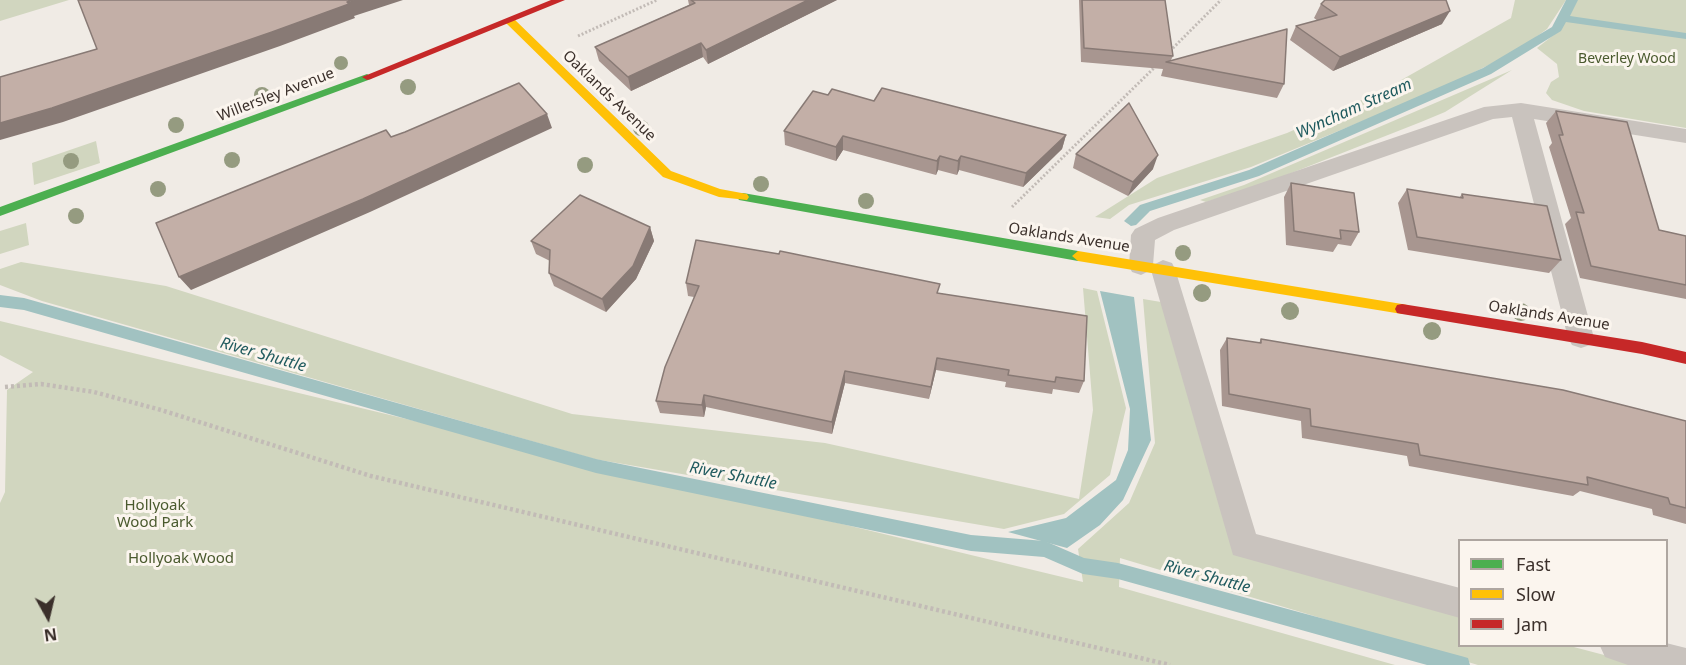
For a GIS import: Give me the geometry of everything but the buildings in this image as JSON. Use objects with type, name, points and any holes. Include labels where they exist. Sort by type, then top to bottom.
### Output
[{"type":"street","name":"Willersley Avenue","points":[[0,212],[225,131],[560,0]]},
{"type":"street","name":"Oaklands Avenue","points":[[510,21],[667,174],[719,193],[977,239],[1581,338],[1686,358]]},
{"type":"lane","points":[[1521,110],[1581,338]]},
{"type":"lane","points":[[1458,602],[1245,545],[1143,235],[1166,224],[1491,112],[1521,110],[1686,136]]},
{"type":"lane","points":[[1623,647],[1686,664]]},
{"type":"path","points":[[977,239],[1044,178],[1221,0]]},
{"type":"path","points":[[5,387],[41,384],[94,392],[161,410],[371,476],[1170,665]]},
{"type":"green space","points":[[0,0],[69,0],[0,21]]},
{"type":"green space","points":[[1515,0],[1566,0],[1547,29],[1517,51],[1438,90],[1251,167],[1129,205],[1110,219],[1095,217],[1157,178],[1287,133],[1380,92],[1511,18]]},
{"type":"green space","name":"Beverley Wood","points":[[1576,0],[1686,0],[1686,128],[1584,111],[1552,100],[1546,93],[1551,82],[1559,77],[1557,64],[1537,48],[1560,30]]},
{"type":"green space","points":[[1512,70],[1445,112],[1266,183],[1206,202],[1200,200],[1244,185]]},
{"type":"green space","points":[[96,141],[100,163],[34,185],[32,163]]},
{"type":"green space","points":[[26,223],[29,245],[0,254],[0,231]]},
{"type":"green space","points":[[21,262],[166,286],[572,414],[825,443],[1079,499],[1093,410],[1083,288],[1097,291],[1126,408],[1110,475],[1064,514],[1004,529],[594,459],[42,301],[0,285],[0,269]]},
{"type":"green space","name":"Hollyoak Wood Park","points":[[1143,299],[1167,303],[1237,554],[1458,615],[1458,647],[1574,647],[1642,665],[1478,665],[1120,558],[1119,587],[1395,665],[0,665],[0,503],[5,492],[7,390],[33,372],[0,355],[0,321],[1083,582],[1078,549],[1129,503],[1155,443]]},
{"type":"water","points":[[1100,291],[1134,297],[1151,440],[1123,500],[1100,525],[1067,548],[1008,532],[1066,518],[1116,480],[1128,450],[1130,409]]},
{"type":"waterway","name":"Wyncham Stream","points":[[1131,221],[1145,208],[1254,173],[1487,71],[1557,29],[1572,0]]},
{"type":"waterway","points":[[1563,18],[1686,36]]},
{"type":"waterway","name":"River Shuttle","points":[[0,301],[24,304],[596,466],[971,543],[1045,549],[1083,566],[1118,571],[1461,665]]},
{"type":"traffic: fast","points":[[0,212],[367,77]]},
{"type":"traffic: fast","points":[[743,197],[1078,256]]},
{"type":"traffic: slow","points":[[510,21],[667,174],[719,193],[743,197]]},
{"type":"traffic: slow","points":[[1078,256],[1402,309]]},
{"type":"traffic: jam","points":[[367,77],[560,0]]},
{"type":"traffic: jam","points":[[1402,309],[1642,348],[1686,358]]},
{"type":"park label","name":"Hollyoak Wood","points":[[181,559]]}]
